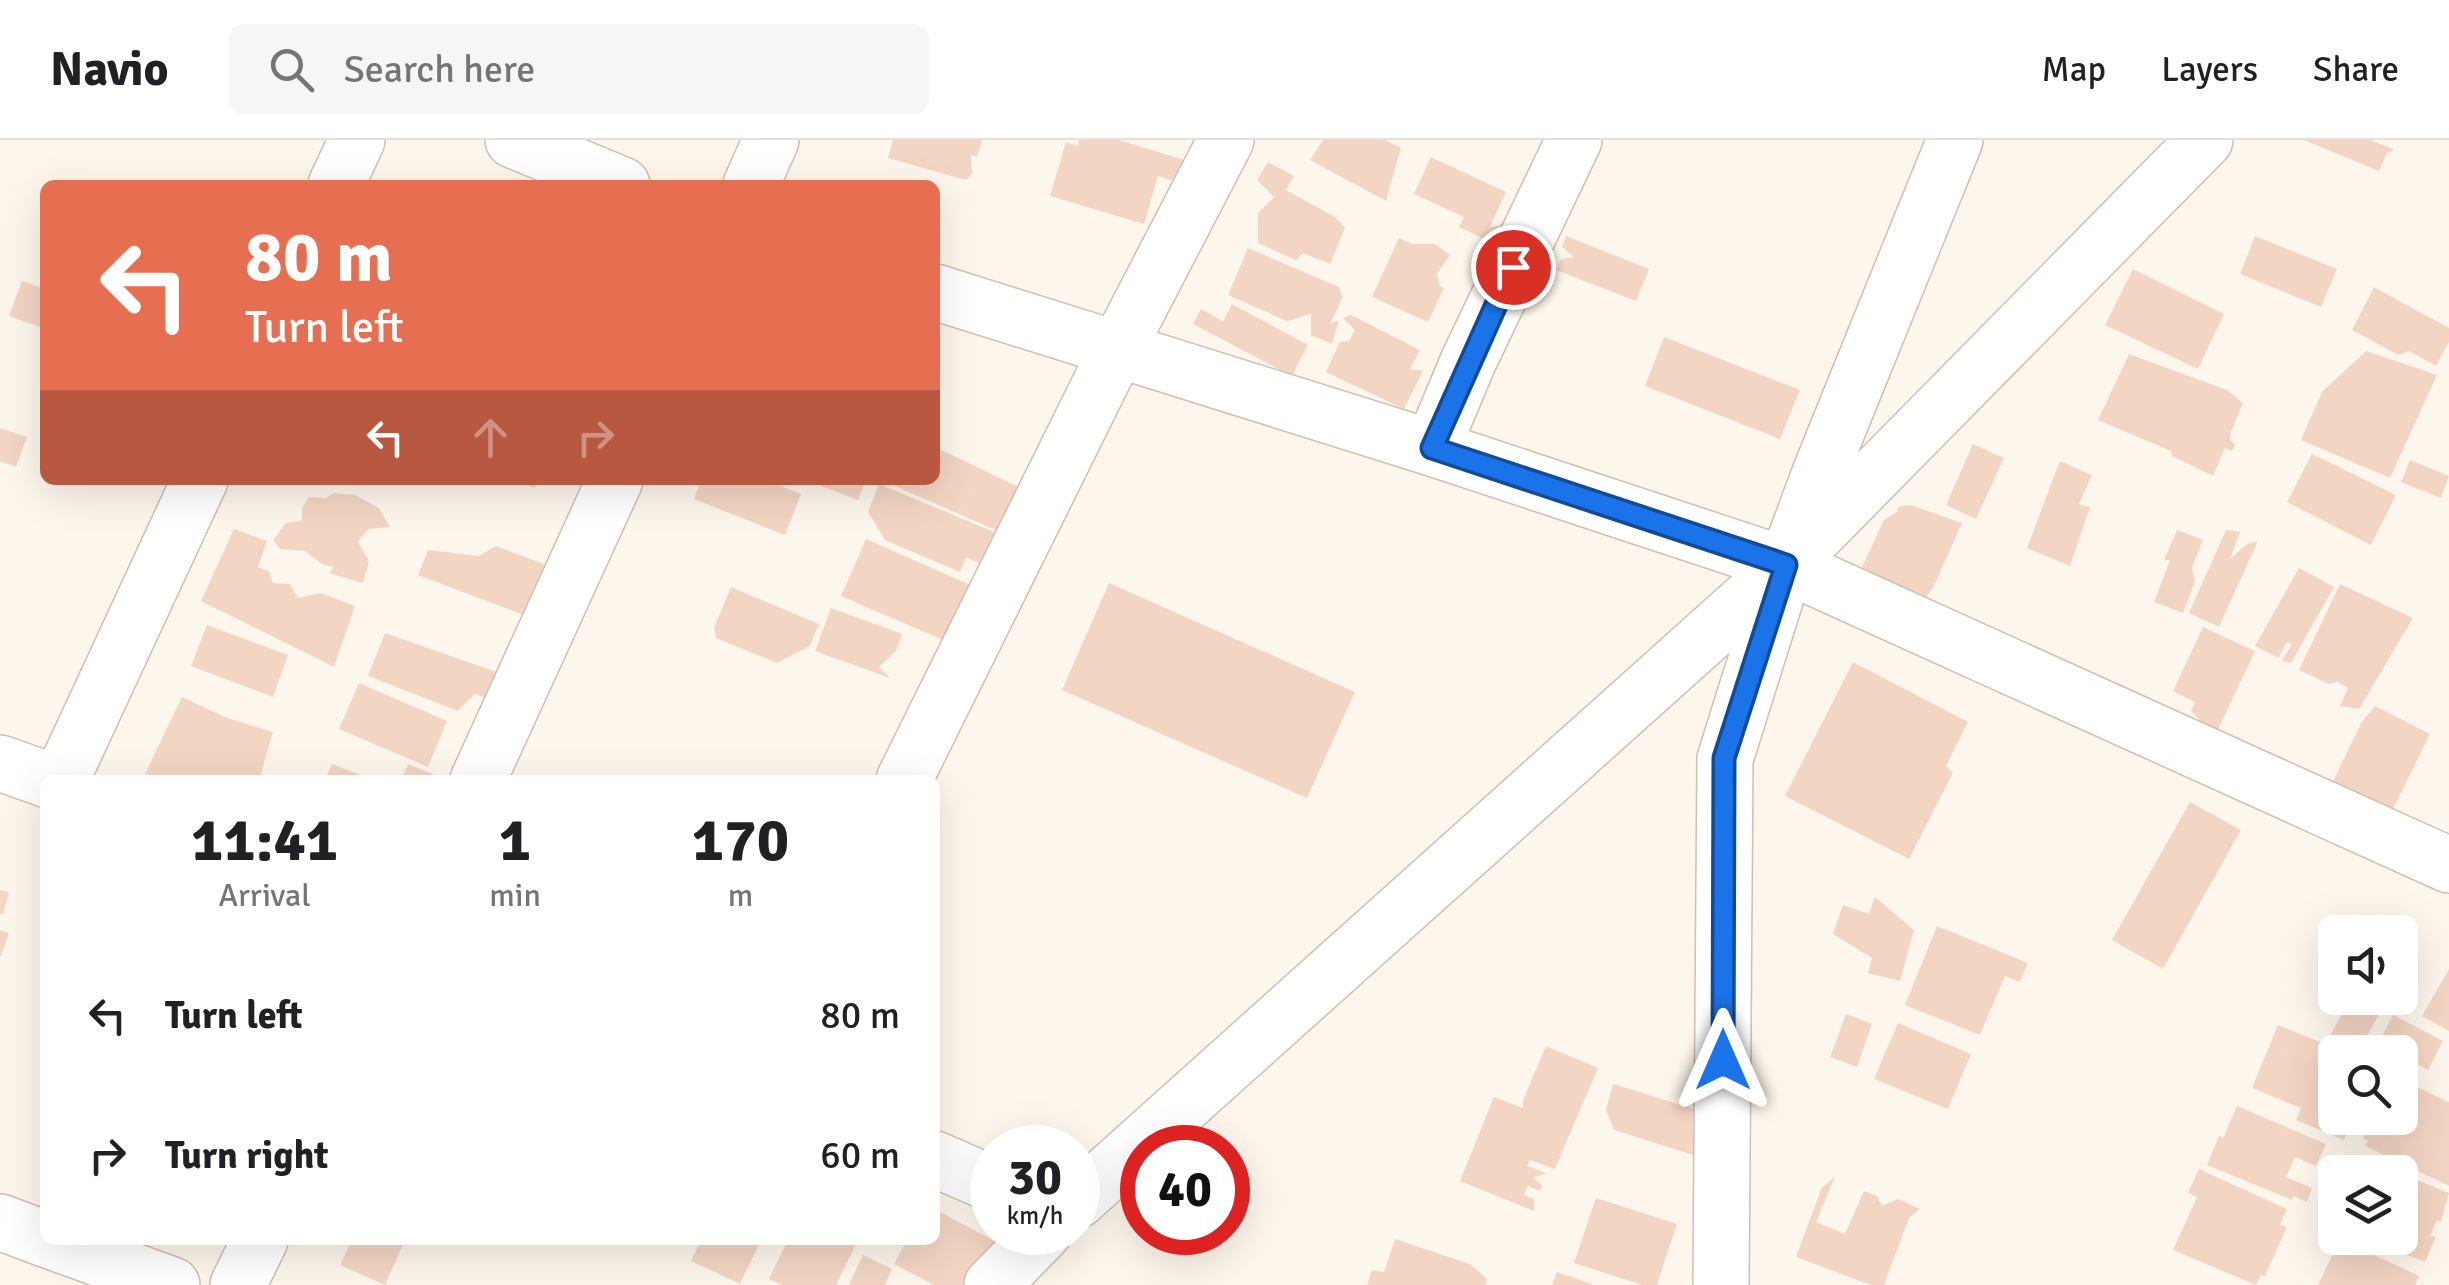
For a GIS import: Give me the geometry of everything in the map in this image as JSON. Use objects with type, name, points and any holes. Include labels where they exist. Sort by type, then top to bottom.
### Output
[{"type":"street","points":[[338,180],[357,140]]},
{"type":"street","points":[[513,140],[610,180]]},
{"type":"street","points":[[752,180],[772,140]]},
{"type":"street","points":[[906,775],[1226,140]]},
{"type":"street","points":[[1432,448],[1468,362],[1574,140]]},
{"type":"street","points":[[1721,1285],[1724,758],[1786,565],[1955,140]]},
{"type":"street","points":[[1100,1180],[1786,565],[2205,140]]},
{"type":"street","points":[[940,294],[1432,448],[1786,565],[2449,865]]},
{"type":"street","points":[[63,775],[198,485]]},
{"type":"street","points":[[480,775],[613,485]]},
{"type":"street","points":[[0,763],[40,777]]},
{"type":"street","points":[[940,1161],[970,1174]]},
{"type":"street","points":[[0,1222],[40,1236]]},
{"type":"street","points":[[63,1245],[172,1285]]},
{"type":"street","points":[[238,1285],[258,1245]]},
{"type":"street","points":[[992,1285],[1021,1255]]},
{"type":"building","points":[[893,140],[982,140],[977,157],[971,155],[972,174],[966,180],[888,158]]},
{"type":"building","points":[[1079,140],[1119,140],[1191,162],[1185,184],[1158,176],[1144,224],[1050,196],[1066,142],[1078,146]]},
{"type":"building","points":[[1323,140],[1385,140],[1401,148],[1386,201],[1310,160]]},
{"type":"building","points":[[2304,140],[2370,140],[2395,150],[2387,153],[2379,171]]},
{"type":"building","points":[[1431,157],[1506,192],[1490,227],[1512,224],[1498,255],[1483,249],[1487,240],[1459,227],[1464,217],[1414,194]]},
{"type":"building","points":[[1268,162],[1294,176],[1286,190],[1335,217],[1345,228],[1330,264],[1303,253],[1296,260],[1258,243],[1258,213],[1274,197],[1257,180]]},
{"type":"building","points":[[1566,236],[1649,269],[1636,301],[1556,270],[1561,259],[1574,257],[1562,247]]},
{"type":"building","points":[[2255,236],[2337,269],[2321,307],[2240,274]]},
{"type":"building","points":[[1399,238],[1412,244],[1435,244],[1450,255],[1437,274],[1444,288],[1428,322],[1372,297]]},
{"type":"building","points":[[1248,248],[1339,287],[1343,297],[1330,324],[1339,320],[1332,344],[1311,335],[1311,314],[1287,321],[1228,295]]},
{"type":"building","points":[[2133,269],[2224,314],[2198,369],[2105,325]]},
{"type":"building","points":[[22,281],[40,287],[40,327],[9,316]]},
{"type":"building","points":[[2374,287],[2449,328],[2449,342],[2436,366],[2409,351],[2398,355],[2352,330]]},
{"type":"building","points":[[1232,304],[1308,345],[1292,376],[1193,324],[1201,309],[1223,321]]},
{"type":"building","points":[[1351,315],[1420,350],[1410,369],[1423,371],[1404,409],[1326,372],[1340,342],[1349,341],[1355,330],[1343,318]]},
{"type":"building","points":[[1664,337],[1800,390],[1780,439],[1645,386]]},
{"type":"building","points":[[2366,351],[2437,375],[2390,478],[2301,440],[2322,392]]},
{"type":"building","points":[[2129,354],[2227,390],[2243,403],[2231,432],[2230,439],[2235,445],[2232,451],[2225,448],[2213,476],[2172,456],[2171,451],[2098,420]]},
{"type":"building","points":[[0,428],[27,437],[16,467],[0,461]]},
{"type":"building","points":[[1973,444],[2004,458],[1976,519],[1946,505]]},
{"type":"building","points":[[940,449],[1031,493],[1014,538],[892,485],[940,485]]},
{"type":"building","points":[[2312,454],[2396,495],[2371,545],[2287,502]]},
{"type":"building","points":[[2410,460],[2449,476],[2441,498],[2401,482]]},
{"type":"building","points":[[2060,461],[2092,475],[2079,504],[2090,507],[2070,566],[2027,548]]},
{"type":"building","points":[[699,485],[778,485],[801,494],[785,535],[694,499]]},
{"type":"building","points":[[818,485],[864,485],[858,500]]},
{"type":"building","points":[[881,485],[1016,541],[1003,574],[966,557],[960,572],[885,540],[868,512]]},
{"type":"building","points":[[334,493],[355,495],[379,508],[390,527],[368,529],[358,542],[369,561],[363,583],[329,573],[334,567],[322,564],[305,551],[280,549],[273,540],[286,523],[302,521],[302,508],[309,497],[326,498]]},
{"type":"building","points":[[1910,505],[1962,523],[1933,588],[1922,603],[1862,567],[1884,520],[1898,507]]},
{"type":"building","points":[[234,529],[267,541],[258,567],[269,571],[273,583],[290,584],[298,598],[320,593],[355,606],[334,667],[201,601]]},
{"type":"building","points":[[2177,530],[2203,540],[2192,568],[2195,582],[2183,613],[2154,602],[2170,560],[2164,560]]},
{"type":"building","points":[[2226,530],[2240,532],[2230,559],[2247,544],[2258,541],[2219,627],[2189,613]]},
{"type":"building","points":[[866,539],[984,591],[959,647],[841,596]]},
{"type":"building","points":[[496,546],[549,566],[529,617],[418,575],[428,550],[479,556]]},
{"type":"building","points":[[2299,568],[2334,587],[2291,663],[2282,661],[2292,644],[2287,642],[2278,658],[2255,646]]},
{"type":"building","points":[[1109,583],[1355,692],[1307,798],[1062,690]]},
{"type":"building","points":[[2340,584],[2413,618],[2359,709],[2340,706],[2348,688],[2299,670]]},
{"type":"building","points":[[731,587],[819,624],[810,646],[777,663],[716,638],[714,628]]},
{"type":"building","points":[[831,608],[902,634],[896,651],[879,667],[890,678],[815,651]]},
{"type":"building","points":[[207,625],[288,655],[273,697],[191,666]]},
{"type":"building","points":[[2203,627],[2255,651],[2215,736],[2191,711],[2195,702],[2173,691]]},
{"type":"building","points":[[385,633],[525,682],[516,709],[475,694],[458,711],[368,676]]},
{"type":"building","points":[[1853,662],[1968,722],[1946,766],[1953,773],[1909,859],[1785,796]]},
{"type":"building","points":[[359,683],[447,721],[428,767],[339,729]]},
{"type":"building","points":[[182,697],[227,718],[273,732],[260,775],[145,774]]},
{"type":"building","points":[[2375,706],[2430,734],[2388,819],[2329,789],[2362,722]]},
{"type":"building","points":[[332,764],[360,775],[327,775]]},
{"type":"building","points":[[408,764],[436,775],[403,775]]},
{"type":"building","points":[[2190,802],[2241,830],[2163,969],[2112,940]]},
{"type":"building","points":[[0,890],[9,892],[3,915],[0,914]]},
{"type":"building","points":[[1875,897],[1914,930],[1900,981],[1868,973],[1872,958],[1833,934],[1843,905],[1869,914]]},
{"type":"building","points":[[1937,926],[2028,963],[2020,982],[2005,976],[1980,1035],[1905,1005]]},
{"type":"building","points":[[0,930],[9,933],[1,956],[0,956]]},
{"type":"building","points":[[2449,969],[2449,1031],[2422,1016]]},
{"type":"building","points":[[1846,1014],[1872,1024],[1857,1067],[1830,1057]]},
{"type":"building","points":[[2342,1015],[2379,1015],[2367,1035],[2331,1034]]},
{"type":"building","points":[[2393,1015],[2443,1041],[2428,1070],[2418,1065],[2418,1035],[2383,1035]]},
{"type":"building","points":[[1898,1023],[1971,1054],[1948,1109],[1874,1079]]},
{"type":"building","points":[[2278,1025],[2318,1041],[2318,1129],[2296,1120],[2301,1108],[2252,1088]]},
{"type":"building","points":[[1546,1046],[1598,1068],[1555,1169],[1530,1160],[1527,1166],[1546,1173],[1533,1178],[1542,1185],[1540,1191],[1528,1186],[1524,1195],[1534,1199],[1534,1211],[1460,1181],[1494,1097],[1523,1108]]},
{"type":"building","points":[[1613,1084],[1710,1114],[1696,1156],[1614,1130],[1606,1110]]},
{"type":"building","points":[[2418,1087],[2449,1102],[2449,1186],[2418,1171],[2418,1155],[2384,1155],[2365,1146],[2368,1140],[2363,1138],[2418,1135]]},
{"type":"building","points":[[2237,1106],[2326,1144],[2316,1166],[2295,1157],[2286,1177],[2312,1188],[2307,1202],[2294,1196],[2292,1200],[2207,1165],[2219,1136],[2223,1138]]},
{"type":"building","points":[[2199,1169],[2287,1209],[2280,1225],[2287,1227],[2265,1276],[2261,1274],[2256,1285],[2173,1250],[2197,1197],[2188,1193]]},
{"type":"building","points":[[1835,1177],[1816,1222],[1845,1234],[1864,1191],[1877,1196],[1882,1206],[1898,1199],[1920,1209],[1909,1218],[1884,1285],[1871,1285],[1796,1257],[1822,1187]]},
{"type":"building","points":[[2418,1180],[2449,1193],[2441,1222],[2437,1220],[2430,1236],[2436,1237],[2425,1262],[2407,1255],[2418,1255]]},
{"type":"building","points":[[1596,1198],[1677,1224],[1657,1285],[1642,1285],[1574,1263]]},
{"type":"building","points":[[940,1212],[970,1228],[970,1255],[989,1255],[973,1285],[934,1285],[894,1264],[904,1245],[940,1245]]},
{"type":"building","points":[[1395,1239],[1470,1264],[1487,1279],[1485,1285],[1367,1285],[1372,1270],[1384,1272]]},
{"type":"building","points":[[350,1245],[403,1245],[385,1285],[340,1265]]},
{"type":"building","points":[[699,1245],[759,1245],[740,1284],[691,1261]]},
{"type":"building","points":[[786,1245],[856,1245],[836,1285],[782,1285],[769,1279]]},
{"type":"building","points":[[863,1255],[892,1269],[885,1285],[849,1285]]},
{"type":"building","points":[[2332,1255],[2374,1255],[2419,1276],[2415,1285],[2318,1285]]},
{"type":"building","points":[[1557,1272],[1592,1284],[1592,1285],[1552,1285]]},
{"type":"route","points":[[1513,267],[1432,448],[1786,565],[1724,758],[1723,1060]]}]
